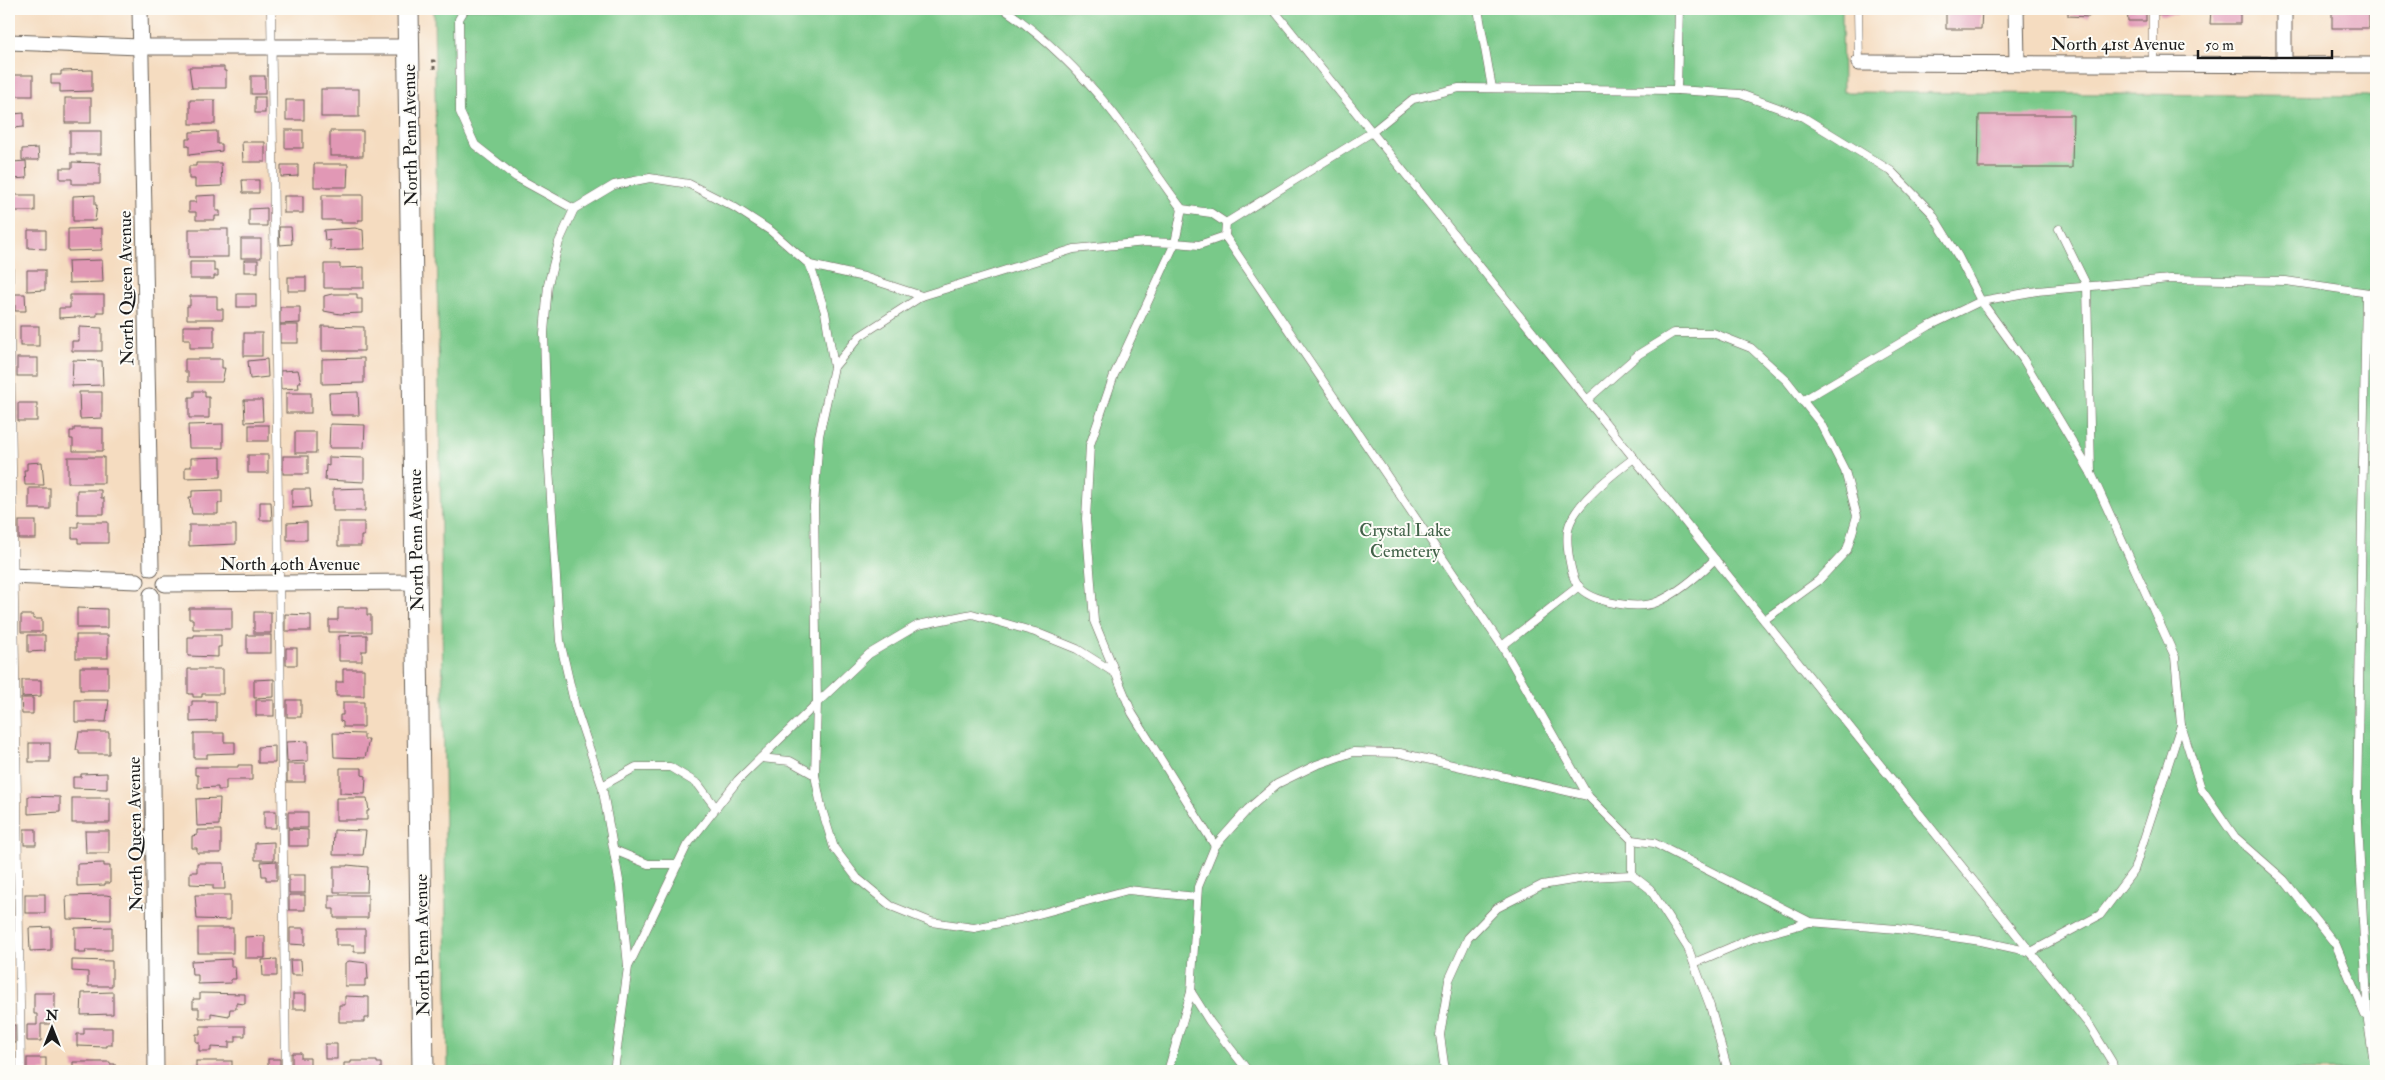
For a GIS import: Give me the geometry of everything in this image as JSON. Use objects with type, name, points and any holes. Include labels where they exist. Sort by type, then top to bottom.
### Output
[{"type":"main road","name":"North Penn Avenue","points":[[408,9],[423,1071]]},
{"type":"street","name":"North Queen Avenue","points":[[140,9],[150,568]]},
{"type":"street","points":[[2016,9],[2017,63]]},
{"type":"street","points":[[2284,9],[2284,63]]},
{"type":"street","points":[[9,42],[140,47],[408,47]]},
{"type":"street","name":"North 41st Avenue","points":[[1859,63],[2153,62],[2376,65]]},
{"type":"street","points":[[150,568],[160,570],[165,584],[160,592],[151,595],[142,593],[137,582],[139,573],[150,568]]},
{"type":"street","points":[[11,576],[137,582]]},
{"type":"street","name":"North 40th Avenue","points":[[165,584],[416,582]]},
{"type":"street","name":"North Queen Avenue","points":[[151,595],[156,1071]]},
{"type":"lane","points":[[271,9],[286,1071]]},
{"type":"lane","points":[[465,9],[459,18],[460,112],[475,145],[516,177],[574,209]]},
{"type":"lane","points":[[1004,9],[1027,24],[1099,96],[1182,209],[1211,213],[1226,223]]},
{"type":"lane","points":[[1273,9],[2090,1026],[2112,1062],[2114,1071]]},
{"type":"lane","points":[[1478,9],[1492,88]]},
{"type":"lane","points":[[1676,90],[1678,9]]},
{"type":"lane","points":[[1858,9],[1859,63]]},
{"type":"lane","points":[[2153,9],[2153,62]]},
{"type":"lane","points":[[1226,223],[1372,132],[1413,99],[1459,88],[1676,90],[1740,94],[1803,117],[1891,172],[1931,212],[1958,256],[1980,301],[2023,359],[2091,473],[2175,658],[2181,725],[2201,788],[2235,837],[2284,880],[2336,945],[2368,1022]]},
{"type":"lane","points":[[614,1071],[628,967],[620,886],[602,786],[575,706],[560,641],[546,436],[544,333],[548,286],[559,242],[574,209],[614,185],[650,178],[689,184],[734,207],[771,231],[810,265],[864,277],[922,296]]},
{"type":"lane","points":[[1182,209],[1175,243],[1114,374],[1090,445],[1086,519],[1094,621],[1132,713],[1215,846]]},
{"type":"lane","points":[[1226,223],[1225,236],[1502,646],[1588,796],[1632,840],[1654,843],[1810,922]]},
{"type":"lane","points":[[2059,229],[2087,286],[2091,473]]},
{"type":"lane","points":[[834,367],[860,336],[922,296],[1074,249],[1146,242],[1200,245],[1225,236]]},
{"type":"lane","points":[[810,265],[825,312],[834,367],[819,436],[814,506],[817,703],[815,775],[821,806],[834,848],[857,878],[891,906],[931,922],[974,928],[1020,919],[1128,890],[1197,897]]},
{"type":"lane","points":[[9,266],[11,576],[21,1071]]},
{"type":"lane","points":[[1802,401],[1929,326],[1980,301],[2037,291],[2170,279],[2286,281],[2376,294]]},
{"type":"lane","points":[[2366,293],[2357,801],[2368,1022],[2375,1071]]},
{"type":"lane","points":[[1587,400],[1639,354],[1673,333],[1713,333],[1751,348],[1787,381],[1821,424],[1845,471],[1857,516],[1847,550],[1818,581],[1764,620]]},
{"type":"lane","points":[[1634,458],[1608,478],[1583,502],[1568,529],[1569,560],[1579,586],[1599,600],[1626,606],[1656,603],[1692,582],[1715,560]]},
{"type":"lane","points":[[1502,646],[1579,586]]},
{"type":"lane","points":[[628,967],[687,845],[738,780],[869,654],[918,624],[972,614],[1035,632],[1077,649],[1115,673]]},
{"type":"lane","points":[[1694,963],[1753,938],[1810,922],[1897,928],[1980,941],[2031,952],[2100,916],[2134,870],[2181,725]]},
{"type":"lane","points":[[1168,1071],[1191,992],[1198,887],[1215,846],[1248,810],[1277,784],[1316,765],[1353,752],[1400,753],[1588,796]]},
{"type":"lane","points":[[761,758],[790,761],[815,775]]},
{"type":"lane","points":[[602,786],[636,767],[670,767],[698,784],[716,808]]},
{"type":"lane","points":[[1632,840],[1632,875]]},
{"type":"lane","points":[[614,850],[648,864],[678,864]]},
{"type":"lane","points":[[1446,1071],[1440,1035],[1449,980],[1468,938],[1497,908],[1542,885],[1591,877],[1632,875],[1650,889],[1688,948],[1710,1006],[1728,1071]]},
{"type":"lane","points":[[1191,992],[1210,1022],[1248,1071]]},
{"type":"path","points":[[431,61],[434,61],[434,69]]},
{"type":"green space","name":"Crystal Lake Cemetery","points":[[434,9],[1842,9],[1843,92],[2376,96],[2376,1071],[448,1071]]},
{"type":"building","points":[[325,9],[351,9],[351,11],[325,12]]},
{"type":"building","points":[[1946,9],[1982,9],[1981,29],[1946,29]]},
{"type":"building","points":[[2068,9],[2089,9],[2089,17],[2068,16]]},
{"type":"building","points":[[2127,9],[2146,9],[2146,21],[2128,21]]},
{"type":"building","points":[[2159,9],[2177,9],[2177,15],[2159,15]]},
{"type":"building","points":[[2211,9],[2240,9],[2240,24],[2210,24]]},
{"type":"building","points":[[2332,9],[2369,9],[2369,28],[2332,28]]},
{"type":"building","points":[[189,67],[224,67],[224,71],[226,71],[226,88],[192,88]]},
{"type":"building","points":[[92,70],[92,91],[60,92],[60,84],[51,84],[51,75],[61,75],[61,71]]},
{"type":"building","points":[[12,75],[33,75],[33,96],[12,96]]},
{"type":"building","points":[[251,76],[265,76],[265,94],[251,94]]},
{"type":"building","points":[[321,89],[359,89],[359,117],[321,117]]},
{"type":"building","points":[[255,97],[265,97],[265,113],[255,113]]},
{"type":"building","points":[[65,98],[91,98],[91,123],[65,123]]},
{"type":"building","points":[[190,100],[215,100],[215,124],[190,124]]},
{"type":"building","points":[[286,100],[304,100],[304,120],[286,120]]},
{"type":"building","points":[[24,113],[24,127],[13,128],[13,114]]},
{"type":"building","points":[[1979,115],[2073,115],[2072,168],[1978,168]]},
{"type":"building","points":[[285,130],[303,130],[303,148],[285,148]]},
{"type":"building","points":[[70,131],[101,131],[101,154],[70,154]]},
{"type":"building","points":[[217,131],[217,144],[222,144],[222,151],[189,155],[189,146],[186,146],[186,139],[190,139],[190,132]]},
{"type":"building","points":[[330,131],[363,131],[363,156],[330,156]]},
{"type":"building","points":[[242,142],[265,142],[265,162],[243,162]]},
{"type":"building","points":[[38,148],[39,160],[22,160],[22,149]]},
{"type":"building","points":[[26,161],[27,178],[13,179],[13,162]]},
{"type":"building","points":[[72,162],[100,163],[100,184],[72,184],[72,179],[60,179],[60,168],[72,168]]},
{"type":"building","points":[[196,163],[221,163],[222,186],[195,187],[195,179],[189,179],[189,166],[196,166]]},
{"type":"building","points":[[314,164],[348,164],[347,187],[314,187]]},
{"type":"building","points":[[281,165],[298,165],[298,176],[281,177]]},
{"type":"building","points":[[242,180],[259,180],[259,193],[243,193]]},
{"type":"building","points":[[14,195],[35,195],[35,211],[14,211]]},
{"type":"building","points":[[95,195],[95,205],[97,205],[95,221],[73,221],[73,196]]},
{"type":"building","points":[[216,195],[216,211],[220,211],[220,216],[215,216],[215,220],[196,220],[196,212],[189,212],[189,202],[196,202],[196,196]]},
{"type":"building","points":[[322,195],[363,195],[363,220],[358,220],[358,223],[341,223],[341,220],[322,220]]},
{"type":"building","points":[[284,196],[303,196],[303,213],[284,213]]},
{"type":"building","points":[[267,208],[267,226],[249,226],[249,209]]},
{"type":"building","points":[[279,227],[291,227],[292,244],[280,245]]},
{"type":"building","points":[[102,228],[102,250],[68,251],[68,229]]},
{"type":"building","points":[[355,228],[363,230],[364,249],[330,250],[330,240],[325,241],[324,230]]},
{"type":"building","points":[[189,229],[228,229],[228,257],[189,257]]},
{"type":"building","points":[[28,230],[46,230],[46,249],[28,248]]},
{"type":"building","points":[[241,239],[261,239],[261,258],[241,258]]},
{"type":"building","points":[[102,260],[103,282],[69,283],[68,261]]},
{"type":"building","points":[[244,260],[258,260],[258,272],[244,272]]},
{"type":"building","points":[[190,262],[214,262],[214,271],[218,271],[218,276],[214,276],[214,279],[190,279]]},
{"type":"building","points":[[324,264],[340,264],[340,268],[364,267],[364,288],[324,288]]},
{"type":"building","points":[[27,270],[45,270],[45,290],[27,291]]},
{"type":"building","points":[[288,277],[306,277],[306,291],[288,291]]},
{"type":"building","points":[[15,294],[25,294],[26,311],[15,311]]},
{"type":"building","points":[[237,294],[256,294],[256,307],[237,307]]},
{"type":"building","points":[[332,294],[357,294],[357,299],[362,299],[362,313],[340,314],[324,311],[324,296]]},
{"type":"building","points":[[70,295],[104,295],[104,312],[97,312],[97,316],[59,318],[59,308],[70,308]]},
{"type":"building","points":[[190,296],[217,296],[217,309],[223,309],[223,319],[187,319],[187,306],[190,306]]},
{"type":"building","points":[[280,307],[300,307],[300,323],[280,324]]},
{"type":"building","points":[[280,325],[298,325],[298,343],[280,343]]},
{"type":"building","points":[[20,326],[39,326],[39,346],[20,346]]},
{"type":"building","points":[[183,326],[214,326],[214,348],[190,348],[190,339],[183,339]]},
{"type":"building","points":[[322,326],[364,327],[364,351],[322,351]]},
{"type":"building","points":[[79,327],[102,328],[102,351],[72,351],[72,341],[79,341]]},
{"type":"building","points":[[244,333],[262,333],[262,356],[244,356]]},
{"type":"building","points":[[17,358],[38,358],[38,376],[17,376]]},
{"type":"building","points":[[364,358],[364,383],[322,384],[322,359]]},
{"type":"building","points":[[185,359],[222,359],[222,368],[225,368],[222,382],[188,382],[188,372],[185,372]]},
{"type":"building","points":[[267,359],[268,377],[250,379],[248,361]]},
{"type":"building","points":[[73,360],[102,361],[103,385],[72,386]]},
{"type":"building","points":[[298,370],[301,382],[298,382],[299,388],[281,389],[280,371]]},
{"type":"building","points":[[194,391],[205,391],[205,397],[209,397],[209,418],[189,418],[189,397],[194,397]]},
{"type":"building","points":[[79,392],[102,392],[102,418],[80,419]]},
{"type":"building","points":[[358,392],[359,415],[330,415],[329,393]]},
{"type":"building","points":[[286,393],[311,393],[311,413],[286,413]]},
{"type":"building","points":[[244,400],[262,400],[263,421],[245,422]]},
{"type":"building","points":[[18,403],[37,403],[37,421],[18,421]]},
{"type":"building","points":[[223,424],[223,448],[189,448],[188,425]]},
{"type":"building","points":[[330,424],[365,425],[364,448],[329,448]]},
{"type":"building","points":[[249,425],[269,425],[269,441],[249,441]]},
{"type":"building","points":[[74,428],[103,428],[103,451],[73,451],[73,439],[70,439],[70,431],[74,431]]},
{"type":"building","points":[[295,432],[316,432],[316,453],[295,453]]},
{"type":"building","points":[[248,455],[268,455],[268,473],[248,473]]},
{"type":"building","points":[[283,456],[308,456],[308,474],[283,474]]},
{"type":"building","points":[[68,457],[104,457],[104,483],[68,483]]},
{"type":"building","points":[[221,457],[221,477],[185,478],[185,467],[191,467],[191,458]]},
{"type":"building","points":[[329,457],[364,458],[364,482],[325,480],[326,465],[329,466]]},
{"type":"building","points":[[42,462],[44,485],[25,485],[24,470],[27,470],[27,463]]},
{"type":"building","points":[[29,488],[50,488],[50,509],[29,509]]},
{"type":"building","points":[[365,488],[365,511],[333,511],[333,489]]},
{"type":"building","points":[[292,489],[310,489],[311,507],[292,508]]},
{"type":"building","points":[[77,490],[101,490],[101,498],[104,498],[104,514],[77,514]]},
{"type":"building","points":[[222,490],[222,503],[218,503],[218,514],[192,514],[189,497],[192,497],[192,491]]},
{"type":"building","points":[[260,502],[271,502],[272,520],[260,520]]},
{"type":"building","points":[[19,521],[36,521],[36,539],[19,539]]},
{"type":"building","points":[[78,522],[108,522],[108,543],[78,543],[78,538],[72,538],[72,527],[78,527]]},
{"type":"building","points":[[307,522],[307,540],[287,540],[287,523]]},
{"type":"building","points":[[338,522],[364,522],[364,536],[361,536],[361,546],[338,546]]},
{"type":"building","points":[[189,525],[236,525],[236,544],[189,546]]},
{"type":"building","points":[[77,608],[107,609],[107,628],[77,628]]},
{"type":"building","points":[[189,608],[232,608],[232,629],[193,629],[193,619],[189,619]]},
{"type":"building","points":[[338,608],[367,608],[367,615],[371,615],[371,632],[329,632],[329,620],[338,620]]},
{"type":"building","points":[[254,612],[271,612],[271,633],[254,633]]},
{"type":"building","points":[[285,614],[311,615],[311,631],[285,631]]},
{"type":"building","points":[[21,615],[33,615],[33,619],[42,619],[42,632],[21,632]]},
{"type":"building","points":[[28,635],[45,635],[45,651],[28,652]]},
{"type":"building","points":[[76,635],[108,635],[108,658],[76,658]]},
{"type":"building","points":[[194,635],[221,635],[221,647],[218,647],[218,657],[188,656],[188,637],[194,637]]},
{"type":"building","points":[[247,635],[271,635],[271,653],[247,653]]},
{"type":"building","points":[[367,635],[367,651],[362,651],[362,661],[339,661],[339,636]]},
{"type":"building","points":[[286,648],[297,648],[297,665],[286,665]]},
{"type":"building","points":[[80,667],[108,667],[108,690],[80,690]]},
{"type":"building","points":[[188,669],[223,669],[223,694],[202,694],[202,697],[193,697],[193,694],[188,694]]},
{"type":"building","points":[[343,669],[364,669],[364,696],[336,696],[336,682],[343,682]]},
{"type":"building","points":[[274,679],[274,697],[254,698],[254,680]]},
{"type":"building","points":[[22,680],[41,680],[41,696],[22,697]]},
{"type":"building","points":[[21,698],[33,698],[33,714],[22,714]]},
{"type":"building","points":[[75,700],[109,700],[106,722],[75,722]]},
{"type":"building","points":[[256,700],[274,700],[274,716],[256,716]]},
{"type":"building","points":[[287,700],[301,700],[301,717],[287,717]]},
{"type":"building","points":[[192,701],[216,701],[216,721],[190,722],[190,706],[192,706]]},
{"type":"building","points":[[343,702],[364,702],[364,727],[343,727],[340,715],[343,715]]},
{"type":"building","points":[[79,732],[109,732],[109,754],[79,754],[79,750],[76,750]]},
{"type":"building","points":[[194,733],[224,733],[224,742],[235,742],[235,753],[207,754],[207,758],[194,758]]},
{"type":"building","points":[[333,733],[364,734],[364,739],[369,739],[365,758],[334,757]]},
{"type":"building","points":[[308,741],[308,761],[287,762],[286,742]]},
{"type":"building","points":[[29,743],[50,743],[50,762],[29,762]]},
{"type":"building","points":[[275,746],[275,763],[258,763],[258,747]]},
{"type":"building","points":[[287,764],[305,764],[305,782],[287,782]]},
{"type":"building","points":[[238,765],[252,765],[252,780],[226,780],[226,790],[218,790],[218,787],[198,788],[198,775],[195,775],[195,767],[238,767]]},
{"type":"building","points":[[340,768],[362,768],[362,775],[366,776],[365,794],[340,793]]},
{"type":"building","points":[[107,773],[107,789],[73,788],[73,777],[81,777],[81,774]]},
{"type":"building","points":[[28,796],[60,797],[60,812],[28,814]]},
{"type":"building","points":[[72,798],[110,798],[110,823],[72,823]]},
{"type":"building","points":[[220,798],[219,825],[197,826],[196,799]]},
{"type":"building","points":[[336,798],[367,798],[369,811],[367,811],[367,820],[336,820]]},
{"type":"building","points":[[264,811],[276,811],[276,828],[264,828]]},
{"type":"building","points":[[288,812],[308,812],[308,828],[288,828]]},
{"type":"building","points":[[24,829],[36,829],[36,845],[24,845]]},
{"type":"building","points":[[288,829],[308,830],[308,846],[288,846]]},
{"type":"building","points":[[197,830],[221,830],[221,853],[197,853],[197,848],[192,848],[192,836],[197,835]]},
{"type":"building","points":[[334,830],[366,831],[363,855],[333,855]]},
{"type":"building","points":[[85,831],[109,831],[109,853],[86,853]]},
{"type":"building","points":[[274,842],[274,860],[255,860],[255,843]]},
{"type":"building","points":[[277,861],[277,880],[266,880],[266,876],[262,876],[261,862]]},
{"type":"building","points":[[104,863],[104,866],[110,866],[110,883],[105,883],[105,885],[77,886],[77,864]]},
{"type":"building","points":[[197,863],[224,863],[225,889],[213,889],[213,885],[190,884],[190,872],[197,872]]},
{"type":"building","points":[[334,866],[368,867],[367,892],[334,892]]},
{"type":"building","points":[[289,875],[305,875],[305,893],[289,893]]},
{"type":"building","points":[[25,894],[45,894],[45,913],[25,913]]},
{"type":"building","points":[[195,895],[230,895],[230,920],[197,919]]},
{"type":"building","points":[[289,895],[305,895],[305,910],[289,910]]},
{"type":"building","points":[[329,895],[368,895],[368,918],[334,918],[334,909],[329,909]]},
{"type":"building","points":[[66,896],[111,896],[111,920],[67,919]]},
{"type":"building","points":[[51,927],[51,950],[30,951],[29,928]]},
{"type":"building","points":[[112,927],[112,950],[85,950],[86,953],[75,951],[75,928]]},
{"type":"building","points":[[198,928],[233,928],[233,953],[198,953]]},
{"type":"building","points":[[290,928],[305,928],[305,945],[290,944]]},
{"type":"building","points":[[336,929],[365,929],[365,952],[354,952],[354,945],[336,945]]},
{"type":"building","points":[[265,936],[265,958],[245,958],[245,937]]},
{"type":"building","points":[[231,959],[231,967],[235,967],[236,979],[231,979],[231,983],[198,984],[198,975],[192,975],[191,961]]},
{"type":"building","points":[[277,959],[277,976],[263,976],[262,960]]},
{"type":"building","points":[[72,960],[112,961],[112,986],[88,986],[88,972],[72,971]]},
{"type":"building","points":[[290,960],[301,960],[302,975],[291,975]]},
{"type":"building","points":[[349,961],[367,963],[368,979],[365,979],[365,986],[345,986],[345,963]]},
{"type":"building","points":[[113,992],[113,1014],[81,1015],[82,993]]},
{"type":"building","points":[[34,993],[55,993],[55,1014],[53,1014],[53,1024],[41,1024],[41,1041],[27,1041],[27,1025],[37,1025],[37,1014],[34,1014]]},
{"type":"building","points":[[200,993],[245,994],[245,1004],[236,1003],[236,1009],[230,1009],[229,1016],[211,1013],[211,1018],[199,1018],[199,1008],[193,1008],[193,999],[200,999]]},
{"type":"building","points":[[293,994],[306,994],[306,1009],[293,1009]]},
{"type":"building","points":[[345,996],[369,997],[369,1018],[364,1018],[364,1022],[339,1022],[339,1005],[345,1005]]},
{"type":"building","points":[[9,1025],[15,1025],[15,1043],[9,1043]]},
{"type":"building","points":[[200,1026],[245,1026],[245,1036],[236,1036],[236,1042],[229,1042],[229,1048],[211,1047],[211,1051],[199,1051],[199,1042],[196,1042],[196,1034],[200,1034]]},
{"type":"building","points":[[84,1028],[112,1028],[112,1045],[107,1045],[107,1047],[77,1046],[77,1034],[84,1034]]},
{"type":"building","points":[[325,1044],[337,1044],[337,1059],[325,1059]]},
{"type":"building","points":[[292,1053],[301,1053],[301,1058],[310,1058],[310,1071],[292,1071]]},
{"type":"building","points":[[13,1056],[14,1071],[9,1071],[9,1057]]},
{"type":"building","points":[[27,1058],[46,1058],[46,1071],[27,1071]]},
{"type":"building","points":[[268,1059],[280,1059],[280,1071],[268,1071]]},
{"type":"building","points":[[196,1061],[232,1061],[232,1071],[196,1071]]},
{"type":"building","points":[[351,1061],[377,1061],[377,1063],[381,1063],[381,1071],[344,1071],[344,1063],[351,1063]]},
{"type":"building","points":[[73,1062],[110,1062],[110,1064],[115,1064],[115,1071],[73,1069]]}]
